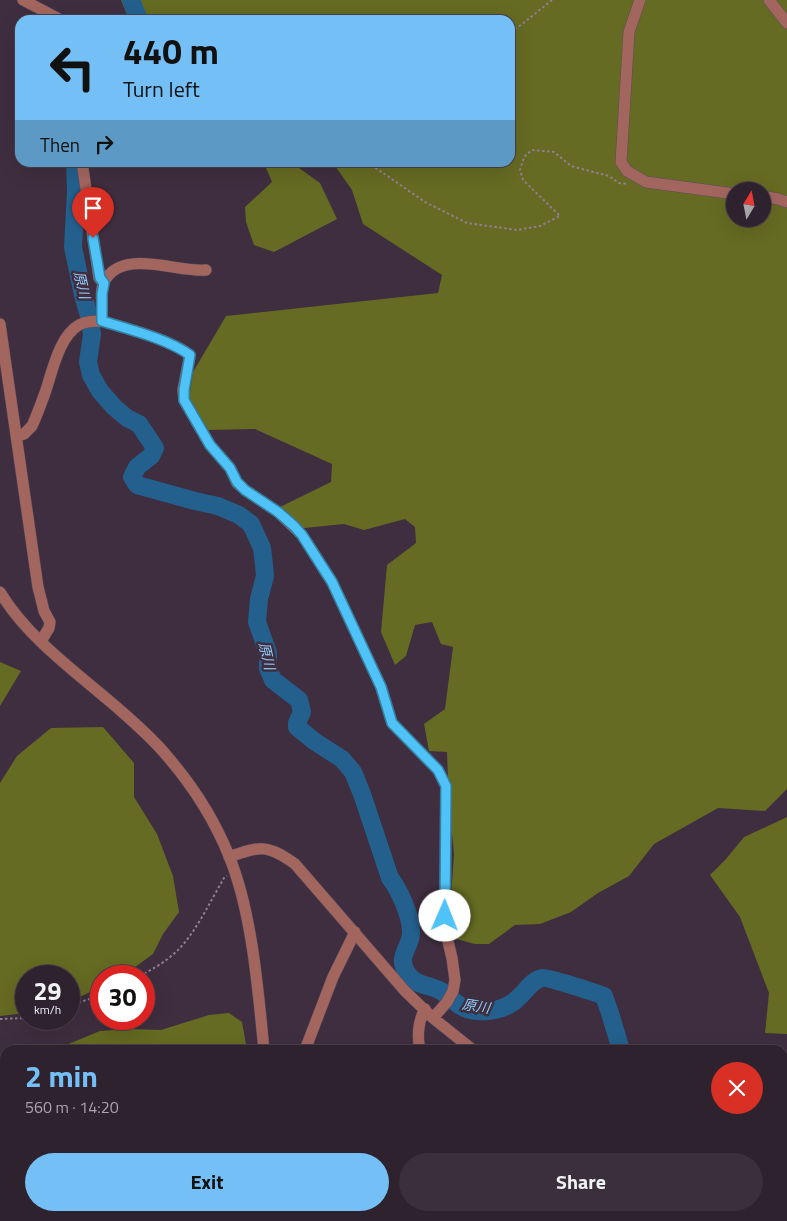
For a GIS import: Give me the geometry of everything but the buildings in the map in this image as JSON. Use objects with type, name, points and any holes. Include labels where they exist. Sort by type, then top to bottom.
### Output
[{"type":"street","points":[[23,0],[52,15]]},
{"type":"street","points":[[640,0],[629,32],[621,162],[627,171],[646,182],[726,193]]},
{"type":"street","points":[[769,0],[787,23]]},
{"type":"street","points":[[83,167],[100,278],[104,283]]},
{"type":"street","points":[[771,197],[787,202]]},
{"type":"street","points":[[93,321],[104,283],[112,272],[140,262],[188,270],[206,270]]},
{"type":"street","points":[[17,436],[24,434],[32,426],[58,353],[71,331],[93,321],[166,343],[184,350],[190,355],[184,400],[210,445],[230,468],[237,482],[245,490],[278,512],[302,535],[332,582],[381,687],[392,723],[438,770],[446,786],[445,929],[455,980],[453,992],[447,1002],[420,1017],[420,1045]]},
{"type":"street","points":[[0,324],[38,587],[44,611],[50,622],[49,628],[41,641]]},
{"type":"street","points":[[0,592],[25,626],[122,712],[167,755],[209,817],[229,857],[246,917],[263,1045]]},
{"type":"street","points":[[229,857],[249,850],[264,848],[279,852],[295,864],[405,990],[467,1045]]},
{"type":"street","points":[[307,1045],[333,977],[355,932]]},
{"type":"path","points":[[515,27],[552,0]]},
{"type":"path","points":[[374,167],[425,202],[453,216],[468,222],[517,230],[540,226],[560,216],[523,180],[520,170],[524,158],[532,150],[554,152],[571,166],[609,176],[619,183],[643,186],[646,182]]},
{"type":"path","points":[[155,968],[178,950],[190,935],[224,878],[234,872]]},
{"type":"path","points":[[0,1019],[15,1018]]},
{"type":"green space","points":[[121,0],[787,0],[787,789],[765,811],[718,808],[654,844],[629,876],[598,893],[571,912],[540,924],[515,925],[489,944],[475,944],[456,939],[449,925],[454,854],[447,752],[429,751],[424,724],[445,709],[453,647],[441,644],[432,622],[415,625],[406,656],[395,665],[381,632],[387,565],[416,543],[415,527],[405,519],[364,530],[344,524],[294,529],[280,507],[331,482],[332,464],[255,429],[207,430],[189,399],[193,372],[226,316],[438,293],[442,275],[363,224],[352,190],[336,167],[515,167],[515,15],[127,15]]},
{"type":"green space","points":[[266,167],[298,167],[320,183],[337,219],[274,252],[254,245],[246,222],[245,207],[272,182]]},
{"type":"green space","points":[[0,662],[21,671],[0,706]]},
{"type":"green space","points":[[103,727],[134,763],[134,797],[157,834],[173,876],[179,912],[163,934],[153,954],[138,965],[90,965],[90,992],[80,997],[80,965],[15,965],[15,1014],[0,1016],[0,783],[17,756],[51,728]]},
{"type":"green space","points":[[787,817],[787,1034],[765,1033],[769,993],[740,917],[710,875],[744,837]]},
{"type":"green space","points":[[229,1013],[242,1022],[246,1045],[66,1045],[100,1031],[161,1030],[209,1015]]},
{"type":"waterway","name":"原川","points":[[131,0],[137,15]]},
{"type":"waterway","name":"原川","points":[[75,167],[76,192],[73,247],[92,334],[88,362],[91,375],[100,391],[114,407],[127,418],[139,424],[155,448],[151,456],[137,467],[132,477],[137,485],[218,506],[239,515],[251,524],[262,548],[265,576],[259,599],[257,622],[268,653],[268,668],[273,680],[299,700],[302,712],[297,727],[314,741],[342,759],[353,772],[390,878],[401,896],[409,918],[411,937],[403,958],[405,970],[416,982],[437,989],[459,1005],[482,1011],[490,1011],[506,1006],[519,997],[532,983],[542,978],[600,994],[604,996],[620,1045]]},
{"type":"route","points":[[93,238],[100,278],[104,283],[102,321],[166,343],[184,350],[190,355],[184,400],[210,445],[224,460],[237,482],[245,490],[278,512],[302,535],[332,582],[381,687],[392,723],[426,755],[438,770],[446,786],[445,916]]}]
